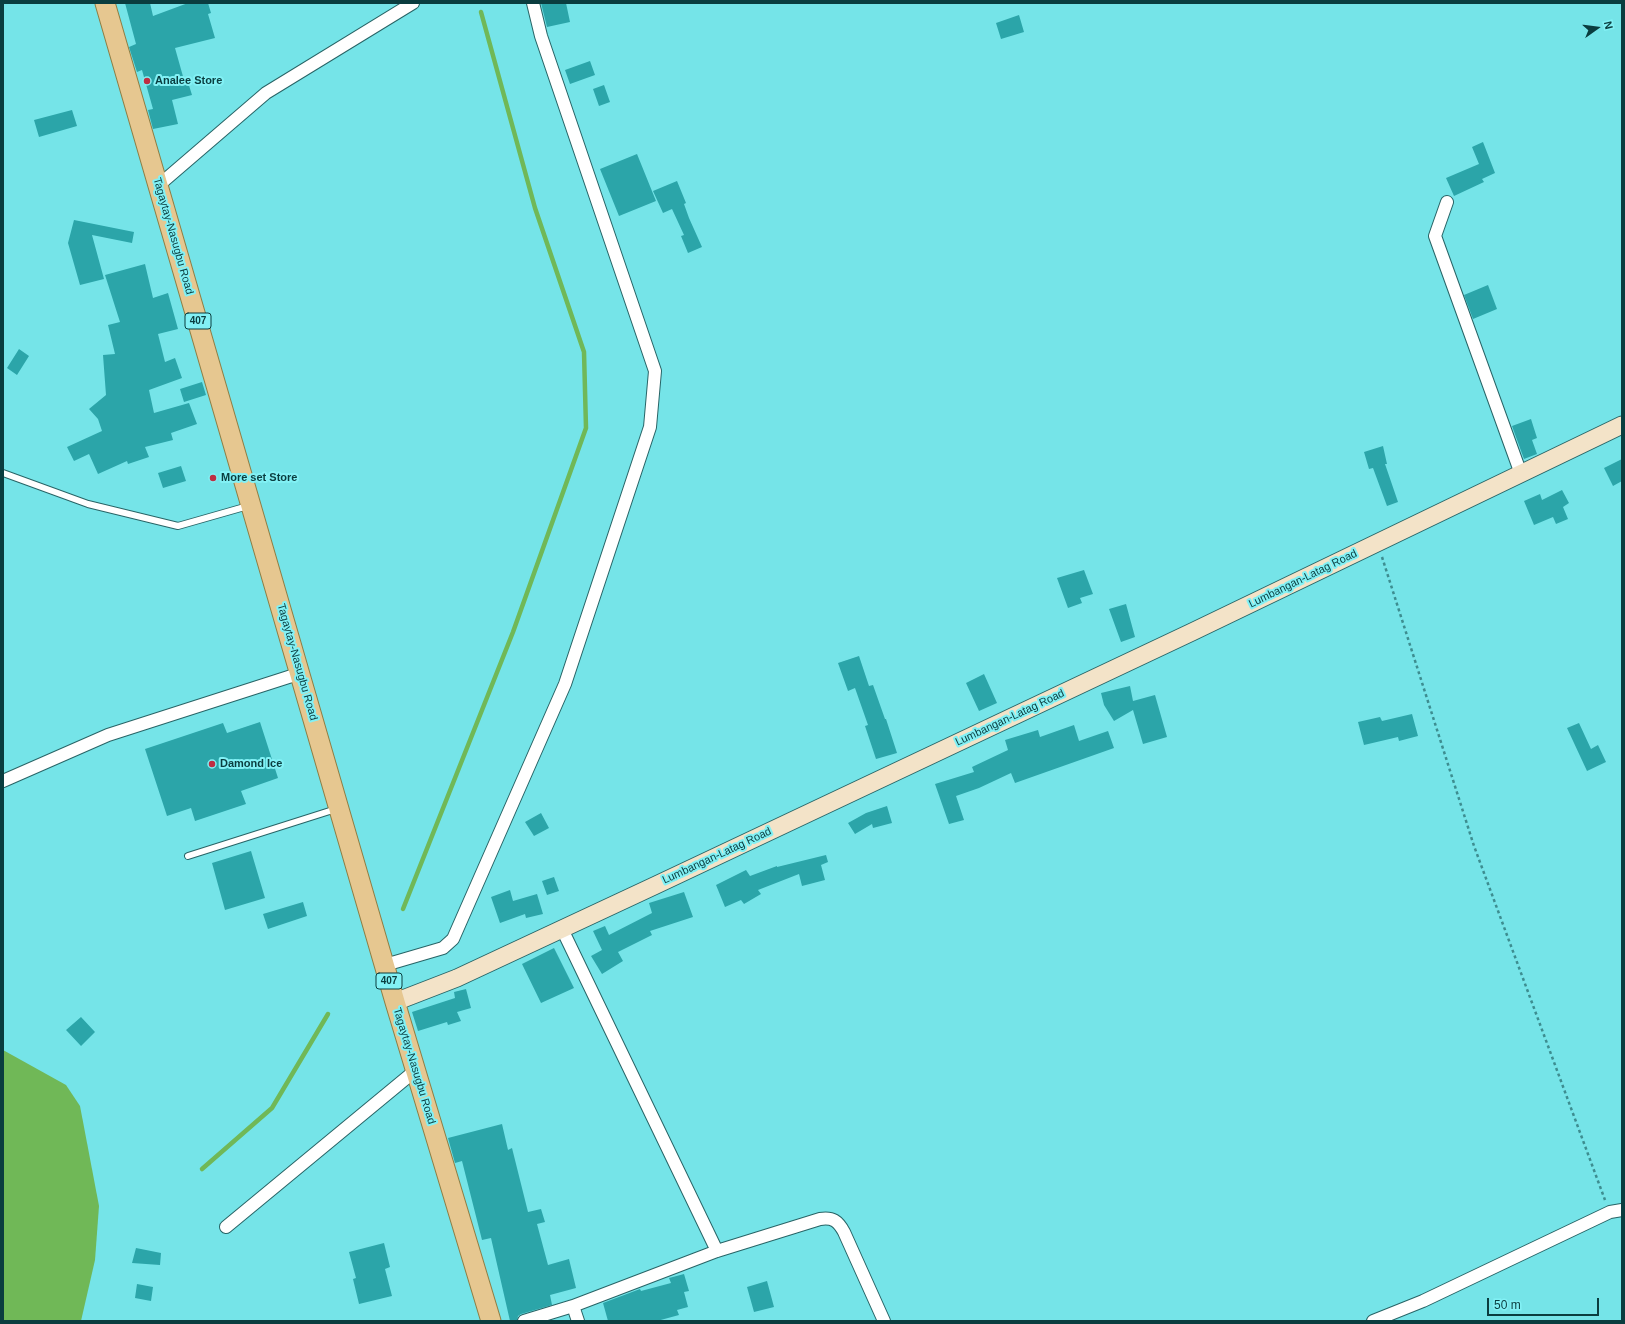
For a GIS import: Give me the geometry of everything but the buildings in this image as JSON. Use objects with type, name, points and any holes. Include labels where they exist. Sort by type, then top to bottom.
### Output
[{"type":"main road","name":"Tagaytay-Nasugbu Road","points":[[105,3],[301,673],[395,1002],[491,1321]]},
{"type":"street","points":[[158,185],[266,93],[413,3]]},
{"type":"street","points":[[385,965],[443,948],[453,939],[565,684],[650,427],[655,371],[541,36],[532,3]]},
{"type":"street","points":[[1447,202],[1435,236],[1521,474]]},
{"type":"street","name":"Lumbangan-Latag Road","points":[[395,1002],[457,978],[562,929],[1199,629],[1622,425]]},
{"type":"street","points":[[3,781],[108,735],[301,673]]},
{"type":"street","points":[[562,929],[717,1251]]},
{"type":"street","points":[[226,1227],[416,1070]]},
{"type":"street","points":[[1374,1321],[1423,1301],[1610,1212],[1622,1210]]},
{"type":"street","points":[[524,1321],[573,1306],[717,1251],[820,1219],[829,1218],[836,1220],[844,1232],[884,1321]]},
{"type":"street","points":[[573,1306],[578,1321]]},
{"type":"lane","points":[[3,473],[88,504],[178,526],[252,505]]},
{"type":"lane","points":[[188,856],[340,808]]},
{"type":"path","points":[[1378,543],[1474,846],[1610,1212]]},
{"type":"shaded area","points":[[3,1050],[66,1085],[80,1106],[99,1206],[95,1260],[81,1321],[3,1321]]},
{"type":"waterway","points":[[403,909],[513,632],[586,428],[584,352],[535,208],[481,12]]},
{"type":"waterway","points":[[202,1169],[272,1108],[328,1014]]},
{"type":"place","name":"Analee Store","points":[[147,81]]},
{"type":"place","name":"More set Store","points":[[213,478]]},
{"type":"place","name":"Damond Ice","points":[[212,764]]}]
